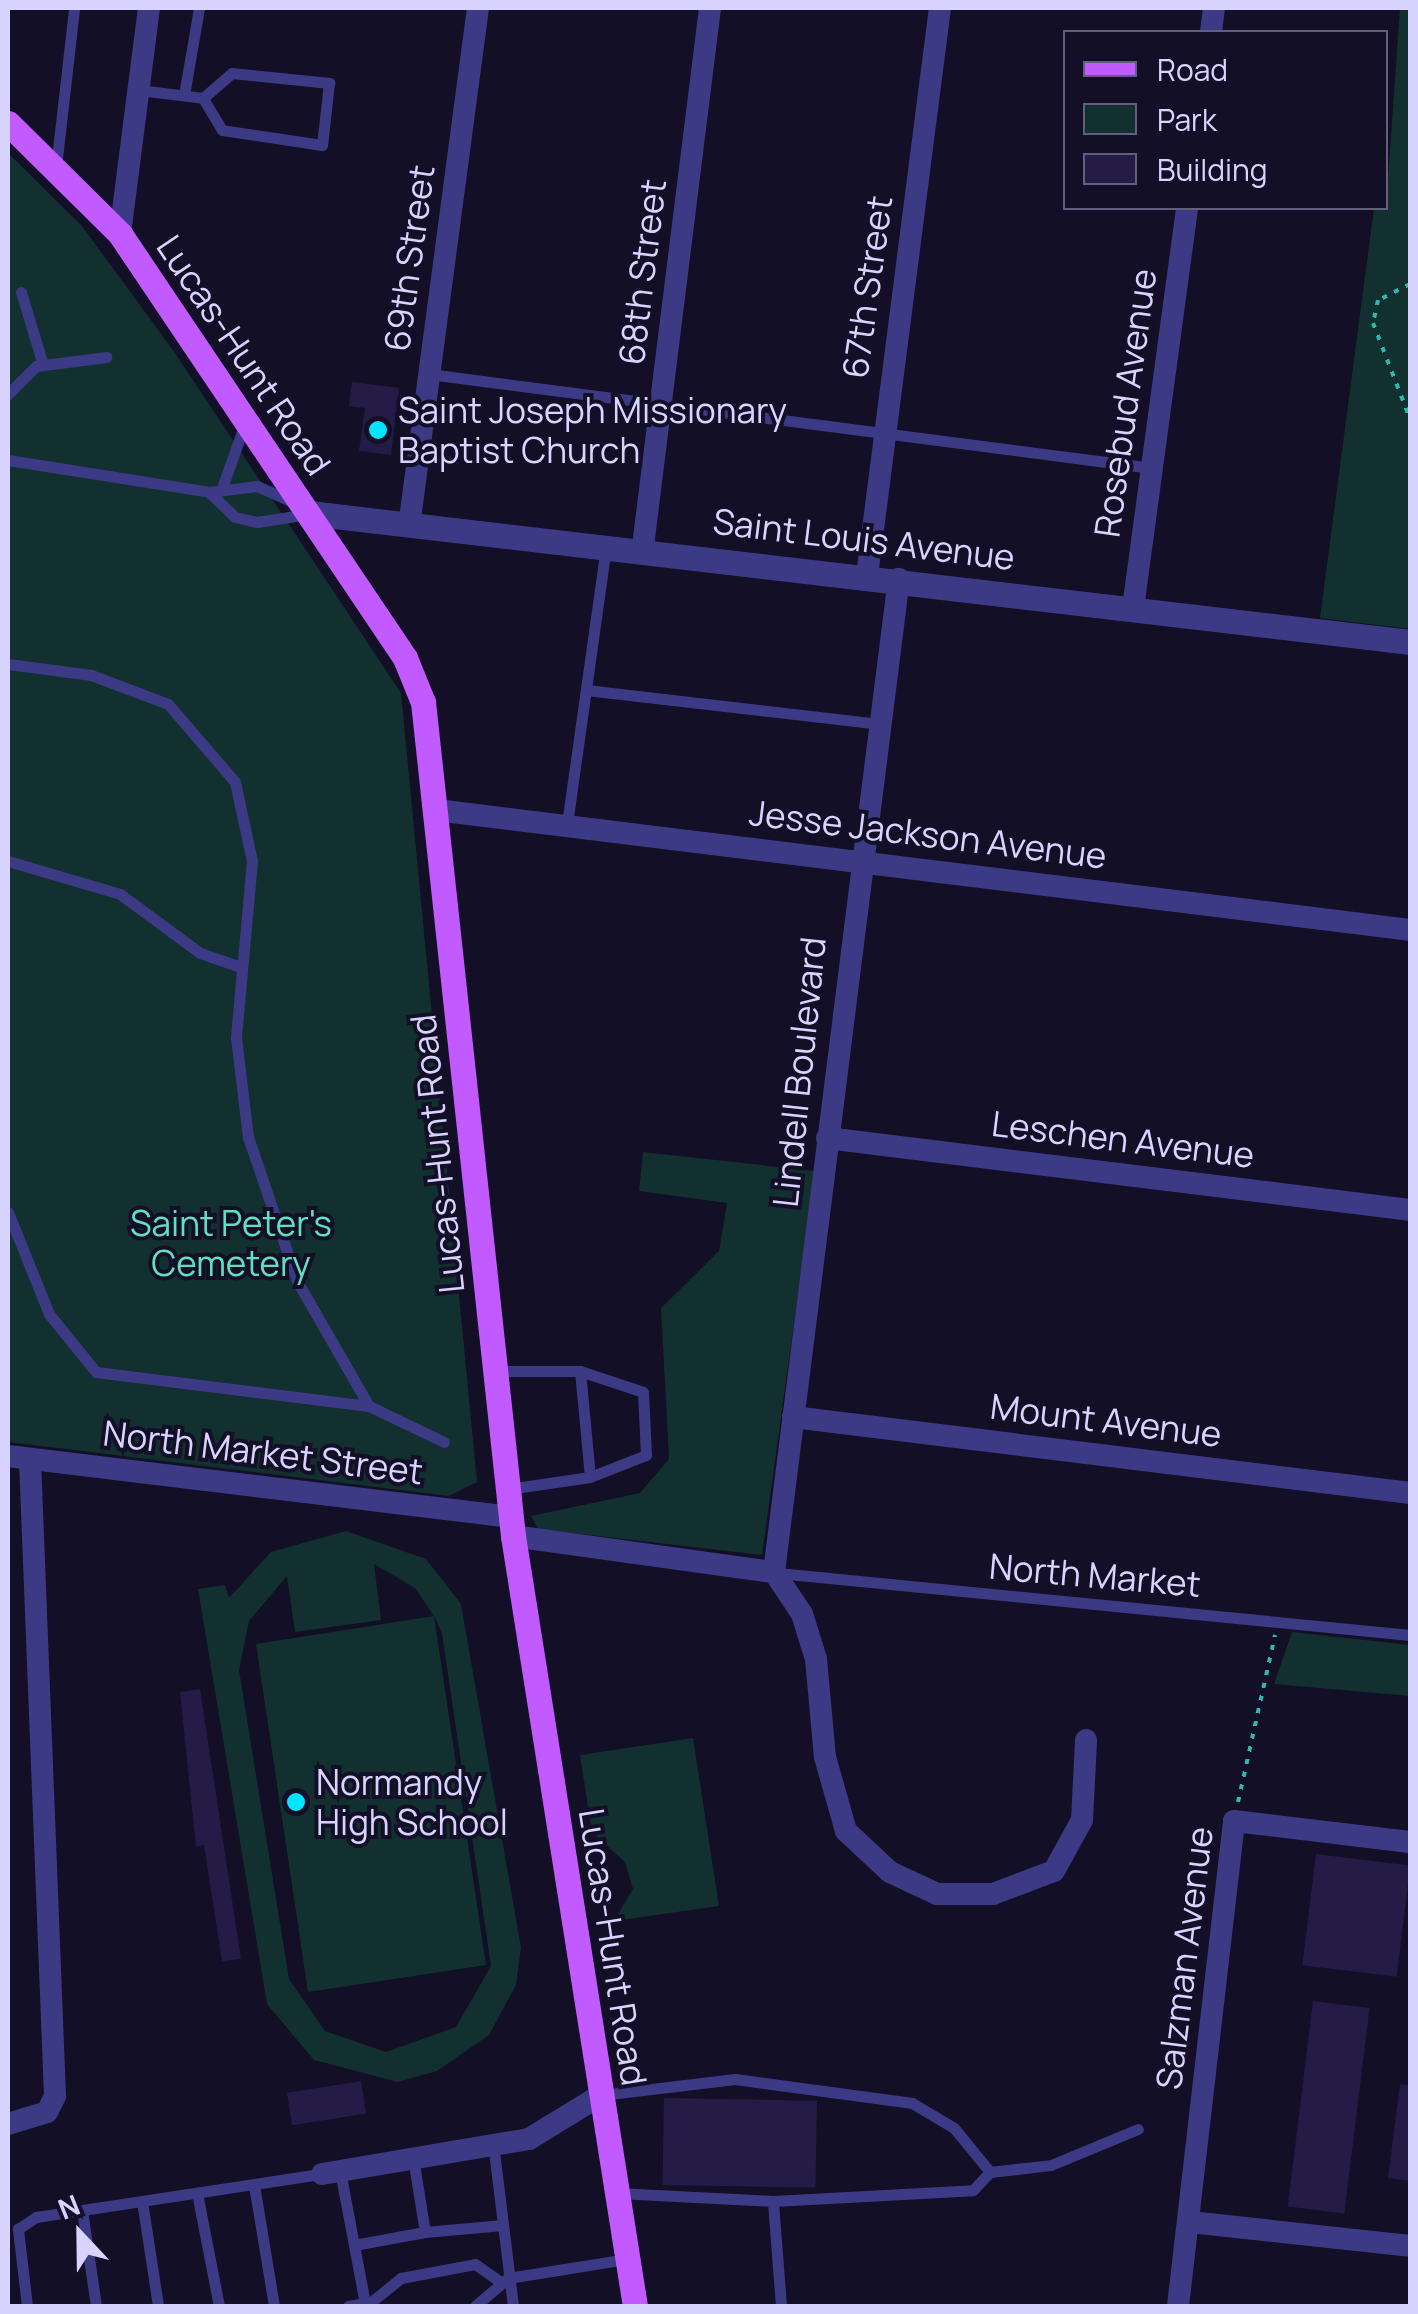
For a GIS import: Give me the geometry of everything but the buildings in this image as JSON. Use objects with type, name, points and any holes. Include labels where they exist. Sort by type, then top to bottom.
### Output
[{"type":"main road","name":"Lucas-Hunt Road","points":[[8,123],[120,234],[415,675],[436,810],[512,1527],[635,2306]]},
{"type":"street","points":[[120,234],[149,8]]},
{"type":"street","name":"69th Street","points":[[410,518],[478,8]]},
{"type":"street","name":"68th Street","points":[[643,546],[710,8]]},
{"type":"street","name":"67th Street","points":[[867,576],[882,432],[940,8]]},
{"type":"street","name":"Rosebud Avenue","points":[[1133,608],[1187,210]]},
{"type":"street","name":"Saint Louis Avenue","points":[[308,513],[410,518],[1410,642]]},
{"type":"street","name":"Lindell Boulevard","points":[[774,1572],[858,860],[899,579]]},
{"type":"street","name":"Jesse Jackson Avenue","points":[[436,810],[1410,930]]},
{"type":"street","name":"Leschen Avenue","points":[[827,1138],[1410,1210]]},
{"type":"street","name":"Mount Avenue","points":[[793,1417],[1410,1493]]},
{"type":"street","points":[[8,2124],[47,2112],[54,2096],[31,1484],[19,1458]]},
{"type":"street","name":"North Market Street","points":[[19,1458],[512,1527],[774,1572]]},
{"type":"street","points":[[8,1489],[31,1484]]},
{"type":"street","points":[[774,1572],[802,1614],[816,1659],[840,1815],[880,1867],[937,1894],[1026,1889],[1072,1849],[1086,1740]]},
{"type":"street","points":[[1234,1821],[1410,1842]]},
{"type":"street","name":"Salzman Avenue","points":[[1178,2306],[1234,1821]]},
{"type":"street","points":[[331,2173],[493,2144],[564,2125],[601,2095]]},
{"type":"street","points":[[1190,2222],[1410,2246]]},
{"type":"lane","points":[[56,168],[74,8]]},
{"type":"lane","points":[[184,96],[199,8]]},
{"type":"lane","points":[[139,90],[202,98],[232,74],[330,83],[322,144],[222,130],[202,98]]},
{"type":"lane","points":[[21,292],[42,365]]},
{"type":"lane","points":[[8,394],[23,372],[42,365],[106,357]]},
{"type":"lane","points":[[429,374],[1152,468]]},
{"type":"lane","points":[[223,485],[239,459],[243,416]]},
{"type":"lane","points":[[8,453],[8,460],[209,492],[236,517],[258,522],[308,513]]},
{"type":"lane","points":[[209,492],[223,485],[256,486],[308,513]]},
{"type":"lane","points":[[567,824],[606,542]]},
{"type":"lane","points":[[8,664],[91,675],[155,698],[218,753],[251,830],[238,1064],[259,1178],[297,1281],[369,1406]]},
{"type":"lane","points":[[586,690],[879,724]]},
{"type":"lane","points":[[8,861],[120,894],[200,953],[241,967]]},
{"type":"lane","points":[[8,1212],[49,1314],[96,1372],[369,1406],[444,1442]]},
{"type":"lane","points":[[495,1371],[580,1371],[643,1392],[646,1455],[590,1477],[508,1489]]},
{"type":"lane","points":[[580,1371],[590,1477]]},
{"type":"lane","name":"North Market","points":[[774,1572],[1410,1635]]},
{"type":"lane","points":[[601,2095],[735,2079],[824,2086],[912,2103],[954,2128],[990,2172]]},
{"type":"lane","points":[[616,2193],[773,2201],[973,2190],[990,2172],[1051,2165],[1138,2129]]},
{"type":"lane","points":[[493,2144],[503,2225],[504,2279],[513,2306]]},
{"type":"lane","points":[[414,2158],[424,2232]]},
{"type":"lane","points":[[27,2306],[18,2229],[82,2210],[331,2173],[374,2304]]},
{"type":"lane","points":[[254,2184],[274,2306]]},
{"type":"lane","points":[[197,2193],[219,2306]]},
{"type":"lane","points":[[773,2201],[782,2306]]},
{"type":"lane","points":[[142,2202],[158,2306]]},
{"type":"lane","points":[[82,2210],[96,2306]]},
{"type":"lane","points":[[354,2245],[424,2232],[503,2225]]},
{"type":"lane","points":[[475,2306],[504,2279],[627,2259]]},
{"type":"lane","points":[[348,2306],[374,2304],[401,2278],[475,2264],[504,2279]]},
{"type":"path","points":[[1410,284],[1378,300],[1372,322],[1410,419]]},
{"type":"path","name":"Salzman Avenue","points":[[1234,1821],[1278,1620]]},
{"type":"green space","points":[[1400,8],[1410,8],[1410,629],[1320,618],[1374,210],[1388,210]]},
{"type":"green space","name":"Saint Peter's Cemetery","points":[[8,153],[82,226],[175,353],[401,693],[477,1482],[449,1496],[8,1442]]},
{"type":"green space","points":[[643,1152],[815,1171],[762,1555],[538,1529],[531,1516],[640,1493],[669,1459],[661,1308],[719,1251],[727,1203],[639,1191]]},
{"type":"green space","points":[[346,1531],[426,1559],[461,1604],[521,1948],[516,1985],[489,2035],[437,2071],[398,2082],[314,2060],[267,2004],[198,1589],[225,1585],[229,1598],[271,1552]],"holes":[[[374,1564],[415,1588],[442,1633],[491,1966],[456,2027],[386,2052],[325,2031],[289,1979],[239,1670],[249,1621],[287,1576],[295,1632],[381,1620]]]},
{"type":"green space","points":[[434,1616],[486,1965],[308,1992],[256,1644]]},
{"type":"green space","points":[[1292,1632],[1410,1645],[1410,1696],[1274,1684]]},
{"type":"green space","points":[[693,1738],[719,1906],[614,1921],[633,1889],[625,1862],[592,1832],[580,1755]]},
{"type":"place","name":"Saint Joseph Missionary Baptist Church","points":[[378,430]]},
{"type":"place","name":"Normandy High School","points":[[296,1802]]}]
